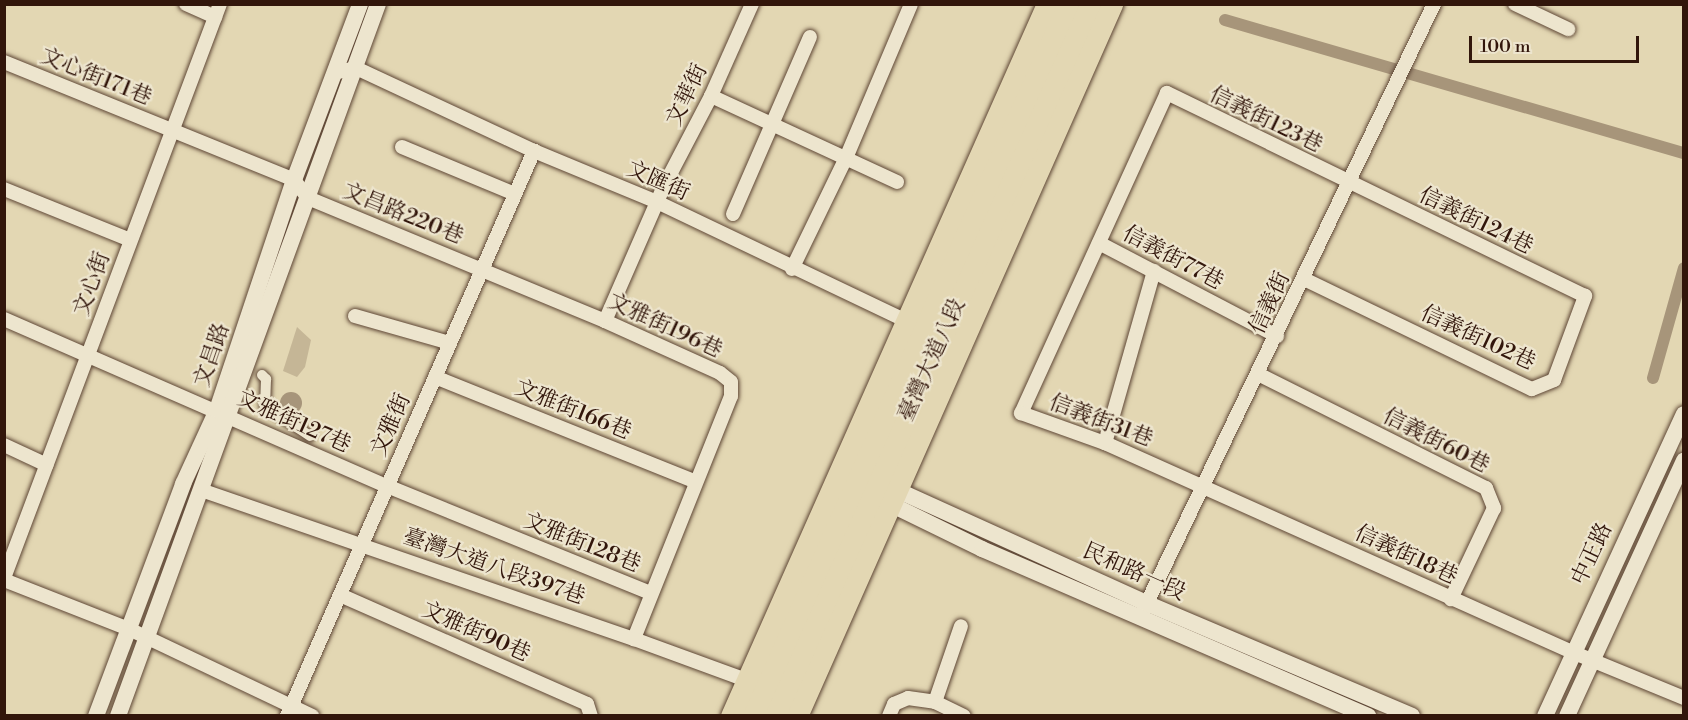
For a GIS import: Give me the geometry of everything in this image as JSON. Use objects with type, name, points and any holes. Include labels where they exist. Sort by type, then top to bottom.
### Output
[{"type":"main road","name":"臺灣大道八段","points":[[934,333],[1047,4]]},
{"type":"main road","name":"臺灣大道八段","points":[[730,716],[746,680],[866,484],[934,333],[1068,4]]},
{"type":"main road","name":"臺灣大道八段","points":[[762,712],[934,333],[1090,4]]},
{"type":"main road","name":"臺灣大道八段","points":[[934,333],[1112,4]]},
{"type":"main road","name":"臺灣大道八段","points":[[797,716],[866,484]]},
{"type":"street","points":[[186,4],[217,11]]},
{"type":"street","name":"文昌路","points":[[118,716],[149,637],[201,490],[294,180],[360,4]]},
{"type":"street","name":"文昌路","points":[[96,716],[183,484],[224,414],[308,198],[378,4]]},
{"type":"street","name":"文華街","points":[[605,321],[657,202],[711,96],[752,4]]},
{"type":"street","points":[[792,269],[846,158],[911,4]]},
{"type":"street","name":"信義街","points":[[1144,611],[1260,375],[1348,183],[1434,4]]},
{"type":"street","points":[[1515,4],[1568,29]]},
{"type":"street","name":"文心街","points":[[4,579],[217,11]]},
{"type":"street","points":[[733,214],[810,37]]},
{"type":"street","name":"文心街171巷","points":[[4,62],[294,180]]},
{"type":"street","points":[[334,73],[356,68]]},
{"type":"street","name":"文匯街","points":[[356,68],[534,151],[657,202],[792,269],[934,333]]},
{"type":"street","name":"信義街123巷","points":[[1167,93],[1348,183]]},
{"type":"street","name":"信義街77巷","points":[[1167,93],[1099,243],[1277,336]]},
{"type":"street","points":[[711,96],[897,182]]},
{"type":"street","points":[[402,147],[515,194]]},
{"type":"street","name":"文雅街","points":[[289,711],[534,151]]},
{"type":"street","points":[[294,180],[308,198]]},
{"type":"street","name":"信義街124巷","points":[[1348,183],[1585,296]]},
{"type":"street","points":[[4,189],[130,240]]},
{"type":"street","name":"文昌路220巷","points":[[308,198],[483,268]]},
{"type":"street","name":"信義街31巷","points":[[1099,243],[1021,413],[1105,443],[1205,486]]},
{"type":"street","name":"文雅街196巷","points":[[483,268],[720,373],[730,382],[731,396],[696,482]]},
{"type":"street","points":[[1105,443],[1154,271]]},
{"type":"street","name":"信義街102巷","points":[[1304,279],[1532,389],[1554,380],[1585,296]]},
{"type":"street","points":[[355,316],[450,343]]},
{"type":"street","name":"文雅街127巷","points":[[4,319],[89,353],[387,486]]},
{"type":"street","points":[[262,375],[266,379],[265,406],[310,436]]},
{"type":"street","name":"信義街60巷","points":[[1260,375],[1486,488],[1494,508],[1451,599]]},
{"type":"street","name":"文雅街166巷","points":[[435,377],[696,482]]},
{"type":"street","name":"中正路","points":[[1545,716],[1572,652],[1683,414]]},
{"type":"street","points":[[4,445],[47,465]]},
{"type":"street","name":"中正路","points":[[1567,716],[1683,461]]},
{"type":"street","name":"文雅街128巷","points":[[387,486],[651,593],[696,482]]},
{"type":"street","name":"民和路一段","points":[[866,484],[1144,611],[1333,708],[1368,716]]},
{"type":"street","name":"信義街18巷","points":[[1205,486],[1451,599],[1683,698]]},
{"type":"street","name":"臺灣大道八段397巷","points":[[201,490],[362,543],[746,680]]},
{"type":"street","points":[[4,579],[129,628],[289,711],[312,716]]},
{"type":"street","points":[[634,639],[651,593]]},
{"type":"street","name":"文雅街90巷","points":[[340,595],[587,704],[591,714]]},
{"type":"street","name":"民和路一段","points":[[1144,611],[1342,684],[1412,716]]},
{"type":"street","points":[[936,707],[961,626]]},
{"type":"street","points":[[746,680],[762,712]]},
{"type":"street","points":[[1333,708],[1342,684]]},
{"type":"street","points":[[889,716],[894,704],[908,698],[964,716]]},
{"type":"shaded area","points":[[297,327],[311,340],[305,367],[297,377],[283,371]]},
{"type":"shaded area","points":[[291,392],[299,395],[302,403],[299,411],[291,414],[283,411],[280,403],[283,395]]},
{"type":"waterway","points":[[1225,20],[1684,153]]},
{"type":"waterway","points":[[1653,378],[1684,268]]}]
